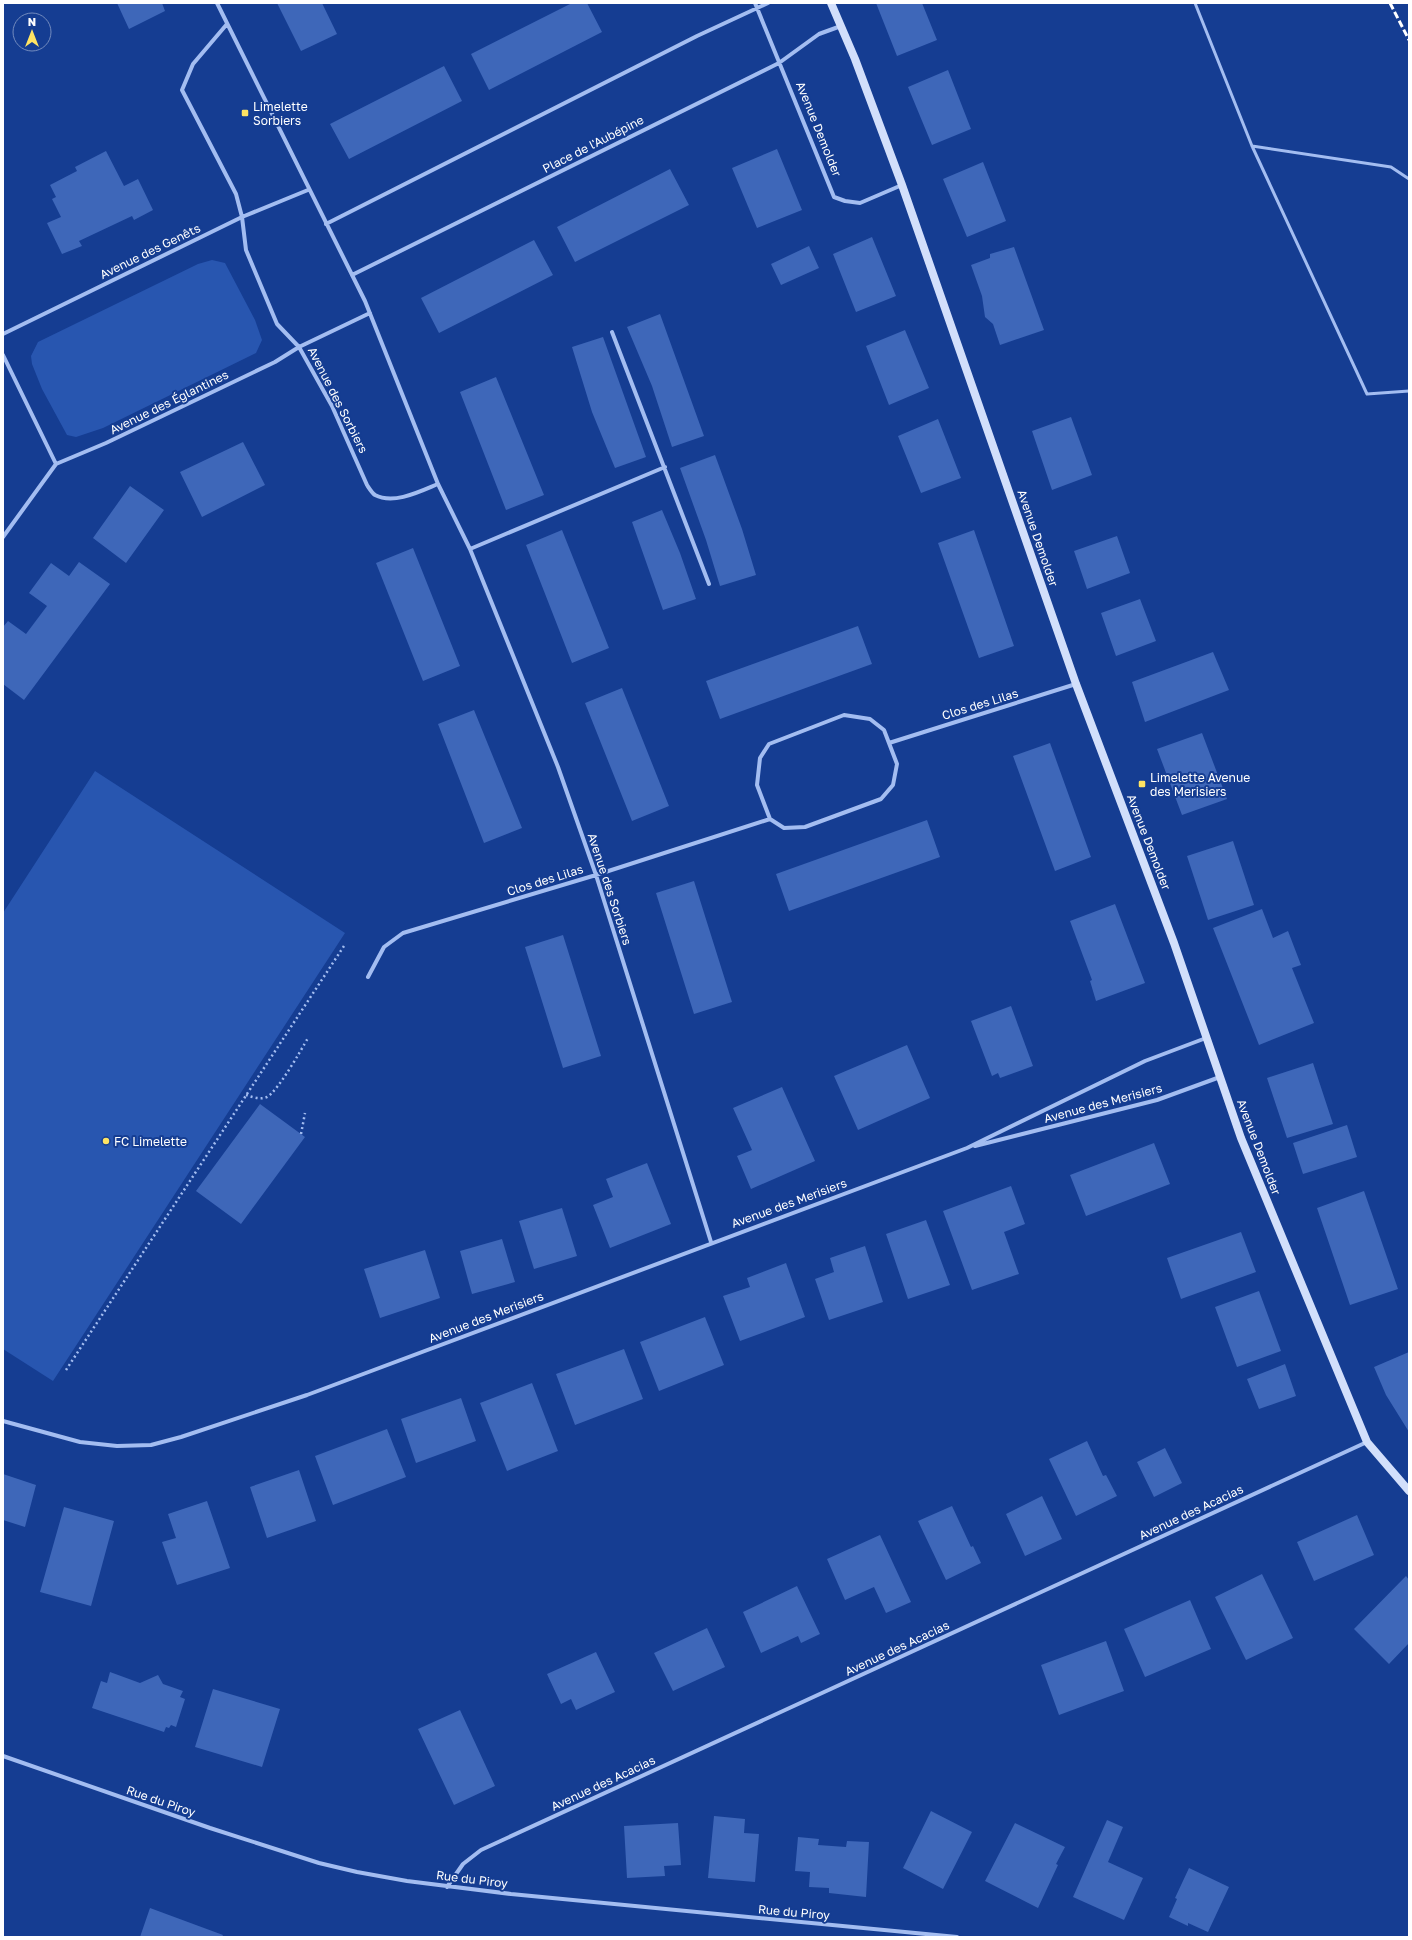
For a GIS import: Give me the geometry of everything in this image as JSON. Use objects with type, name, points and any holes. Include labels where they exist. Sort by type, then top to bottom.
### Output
[{"type":"street","name":"Avenue des Sorbiers","points":[[217,3],[370,313],[438,484],[470,549],[558,767],[596,875],[711,1242]]},
{"type":"street","points":[[326,224],[755,5],[768,3]]},
{"type":"street","name":"Avenue Demolder","points":[[831,3],[902,185],[1076,684],[1174,943],[1206,1038],[1260,1185],[1367,1442],[1409,1491]]},
{"type":"street","name":"Avenue Demolder","points":[[755,5],[834,197],[860,203],[902,185]]},
{"type":"street","name":"Avenue des Sorbiers","points":[[227,24],[193,64],[182,90],[236,194],[242,217],[246,250],[277,324],[299,347],[332,406],[367,485],[375,494],[392,498],[411,495],[438,484]]},
{"type":"street","name":"Place de l'Aubépine","points":[[352,275],[779,63],[819,34],[841,26]]},
{"type":"street","name":"Avenue des Genêts","points":[[3,334],[242,217],[308,190]]},
{"type":"street","name":"Avenue des Églantines","points":[[56,464],[120,437],[275,362],[299,347],[370,313]]},
{"type":"street","points":[[612,332],[709,584]]},
{"type":"street","points":[[3,355],[56,464],[3,537]]},
{"type":"street","points":[[470,549],[665,467]]},
{"type":"street","name":"Clos des Lilas","points":[[889,743],[1076,684]]},
{"type":"street","points":[[844,715],[870,719],[884,730],[889,743],[897,764],[893,785],[881,799],[805,827],[784,828],[770,819],[757,785],[760,758],[769,744],[844,715]]},
{"type":"street","name":"Clos des Lilas","points":[[368,977],[384,947],[403,932],[596,875],[770,819]]},
{"type":"street","name":"Avenue des Merisiers","points":[[3,1421],[80,1442],[117,1446],[152,1444],[181,1437],[306,1395],[711,1242],[967,1148],[1145,1061],[1206,1038]]},
{"type":"street","name":"Avenue des Merisiers","points":[[967,1148],[1157,1100],[1220,1077]]},
{"type":"street","name":"Avenue des Acacias","points":[[447,1887],[463,1864],[481,1850],[1367,1442]]},
{"type":"street","name":"Rue du Piroy","points":[[3,1756],[202,1826],[319,1863],[357,1872],[447,1887],[636,1908],[957,1937]]},
{"type":"lane","points":[[1195,3],[1252,146],[1367,394],[1409,391]]},
{"type":"lane","points":[[1252,146],[1391,167],[1409,179]]},
{"type":"path","points":[[66,1370],[344,946]]},
{"type":"path","points":[[246,1095],[257,1098],[267,1096],[280,1082],[308,1038]]},
{"type":"path","points":[[301,1134],[305,1113]]},
{"type":"shaded area","points":[[212,260],[225,263],[255,320],[262,340],[256,353],[103,428],[76,437],[67,435],[42,389],[32,364],[31,356],[38,342],[198,264]]},
{"type":"shaded area","name":"FC Limelette","points":[[95,771],[345,933],[53,1381],[3,1349],[3,913]]},
{"type":"building","points":[[117,3],[162,3],[165,11],[129,29]]},
{"type":"building","points":[[277,3],[322,3],[337,34],[301,51]]},
{"type":"building","points":[[572,3],[587,3],[602,32],[489,90],[471,54]]},
{"type":"building","points":[[876,3],[922,3],[937,40],[897,56]]},
{"type":"building","points":[[444,66],[462,101],[349,159],[330,124]]},
{"type":"building","points":[[948,70],[971,129],[932,145],[908,87]]},
{"type":"building","points":[[777,149],[802,210],[757,228],[732,168]]},
{"type":"building","points":[[106,151],[124,186],[138,179],[153,210],[134,220],[132,216],[79,241],[82,246],[62,254],[47,223],[61,217],[52,199],[56,197],[50,185],[77,171],[75,167]]},
{"type":"building","points":[[983,162],[1006,221],[967,237],[943,179]]},
{"type":"building","points":[[670,169],[689,205],[575,262],[557,227]]},
{"type":"building","points":[[872,237],[896,296],[856,312],[833,254]]},
{"type":"building","points":[[534,240],[553,275],[439,333],[421,298]]},
{"type":"building","points":[[809,246],[819,268],[781,285],[771,264]]},
{"type":"building","points":[[1014,247],[1044,330],[1000,345],[993,324],[985,317],[982,296],[971,265],[990,258],[990,254]]},
{"type":"building","points":[[660,314],[704,436],[672,447],[652,386],[627,327]]},
{"type":"building","points":[[905,330],[929,388],[889,405],[866,346]]},
{"type":"building","points":[[603,337],[646,457],[615,468],[592,412],[572,347]]},
{"type":"building","points":[[496,377],[544,495],[506,510],[460,392]]},
{"type":"building","points":[[1071,417],[1092,475],[1052,490],[1032,431]]},
{"type":"building","points":[[938,419],[961,478],[921,493],[898,436]]},
{"type":"building","points":[[243,442],[265,485],[202,517],[180,472]]},
{"type":"building","points":[[715,455],[742,529],[756,575],[720,586],[706,540],[680,468]]},
{"type":"building","points":[[130,486],[164,510],[126,563],[93,538]]},
{"type":"building","points":[[662,510],[680,553],[696,599],[663,610],[632,522]]},
{"type":"building","points":[[562,530],[609,648],[572,663],[526,545]]},
{"type":"building","points":[[974,530],[1014,646],[979,658],[938,543]]},
{"type":"building","points":[[1117,536],[1130,573],[1087,589],[1074,551]]},
{"type":"building","points":[[413,548],[460,666],[423,681],[376,563]]},
{"type":"building","points":[[79,562],[110,584],[24,700],[3,684],[3,627],[8,621],[26,634],[47,606],[29,593],[51,563],[69,576]]},
{"type":"building","points":[[1140,599],[1156,641],[1116,656],[1101,613]]},
{"type":"building","points":[[858,626],[872,664],[720,719],[706,681]]},
{"type":"building","points":[[1213,652],[1229,690],[1145,722],[1132,682]]},
{"type":"building","points":[[622,688],[669,806],[632,821],[585,703]]},
{"type":"building","points":[[474,710],[522,828],[484,843],[438,724]]},
{"type":"building","points":[[1202,733],[1227,799],[1182,815],[1157,749]]},
{"type":"building","points":[[1050,743],[1091,857],[1055,871],[1013,756]]},
{"type":"building","points":[[927,820],[940,857],[789,911],[776,874]]},
{"type":"building","points":[[1233,841],[1254,905],[1208,920],[1187,856]]},
{"type":"building","points":[[694,881],[732,1002],[694,1014],[656,893]]},
{"type":"building","points":[[1115,904],[1145,983],[1096,1001],[1090,981],[1092,980],[1070,921]]},
{"type":"building","points":[[1262,909],[1273,938],[1288,931],[1301,965],[1292,968],[1314,1023],[1259,1045],[1213,928]]},
{"type":"building","points":[[563,935],[601,1056],[563,1068],[525,947]]},
{"type":"building","points":[[1011,1006],[1033,1066],[1000,1078],[998,1073],[992,1076],[971,1021]]},
{"type":"building","points":[[907,1045],[930,1098],[858,1130],[834,1076]]},
{"type":"building","points":[[1313,1063],[1333,1124],[1287,1138],[1267,1078]]},
{"type":"building","points":[[782,1087],[815,1161],[751,1189],[737,1156],[752,1150],[733,1108]]},
{"type":"building","name":"FC Limelette","points":[[260,1104],[305,1137],[241,1224],[196,1191]]},
{"type":"building","points":[[1347,1125],[1357,1157],[1303,1174],[1293,1143]]},
{"type":"building","points":[[1154,1143],[1170,1184],[1086,1216],[1070,1175]]},
{"type":"building","points":[[647,1163],[671,1224],[610,1248],[593,1205],[613,1197],[606,1179]]},
{"type":"building","points":[[1011,1186],[1025,1224],[1004,1232],[1019,1274],[972,1290],[943,1211]]},
{"type":"building","points":[[1364,1191],[1398,1289],[1350,1305],[1317,1208]]},
{"type":"building","points":[[562,1208],[577,1256],[534,1269],[519,1221]]},
{"type":"building","points":[[926,1220],[950,1285],[908,1299],[886,1234]]},
{"type":"building","points":[[1241,1232],[1256,1272],[1181,1299],[1167,1258]]},
{"type":"building","points":[[502,1239],[515,1282],[472,1294],[460,1251]]},
{"type":"building","points":[[865,1246],[883,1302],[829,1320],[815,1279],[834,1272],[830,1258]]},
{"type":"building","points":[[425,1250],[440,1298],[380,1318],[364,1269]]},
{"type":"building","points":[[786,1263],[805,1317],[740,1341],[723,1296],[750,1287],[747,1278]]},
{"type":"building","points":[[1259,1291],[1281,1351],[1237,1367],[1215,1307]]},
{"type":"building","points":[[705,1317],[724,1365],[659,1391],[640,1342]]},
{"type":"building","points":[[624,1349],[643,1399],[575,1425],[556,1374]]},
{"type":"building","points":[[1409,1352],[1409,1432],[1386,1395],[1374,1367]]},
{"type":"building","points":[[1285,1364],[1296,1396],[1259,1409],[1247,1379]]},
{"type":"building","points":[[532,1383],[558,1451],[507,1471],[480,1403]]},
{"type":"building","points":[[461,1398],[476,1441],[416,1463],[401,1419]]},
{"type":"building","points":[[387,1429],[406,1477],[333,1505],[315,1456]]},
{"type":"building","points":[[1087,1441],[1103,1476],[1106,1475],[1117,1496],[1076,1516],[1049,1459]]},
{"type":"building","points":[[1165,1448],[1182,1483],[1154,1497],[1137,1462]]},
{"type":"building","points":[[299,1470],[316,1521],[267,1538],[250,1487]]},
{"type":"building","points":[[3,1474],[36,1485],[25,1527],[3,1520]]},
{"type":"building","points":[[1042,1496],[1062,1539],[1025,1556],[1006,1514]]},
{"type":"building","points":[[207,1501],[230,1568],[177,1585],[162,1542],[176,1538],[168,1514]]},
{"type":"building","points":[[952,1506],[971,1547],[973,1546],[981,1563],[946,1580],[918,1521]]},
{"type":"building","points":[[64,1507],[114,1521],[91,1606],[40,1592]]},
{"type":"building","points":[[1357,1515],[1374,1555],[1314,1581],[1297,1542]]},
{"type":"building","points":[[880,1535],[911,1602],[886,1613],[874,1587],[845,1600],[827,1559]]},
{"type":"building","points":[[1262,1574],[1293,1638],[1246,1660],[1215,1597]]},
{"type":"building","points":[[1406,1576],[1409,1580],[1409,1643],[1389,1664],[1354,1629]]},
{"type":"building","points":[[797,1586],[820,1634],[801,1643],[798,1636],[761,1653],[743,1612]]},
{"type":"building","points":[[1190,1600],[1211,1649],[1145,1677],[1124,1629]]},
{"type":"building","points":[[707,1628],[725,1667],[673,1691],[654,1653]]},
{"type":"building","points":[[1106,1641],[1124,1691],[1059,1715],[1041,1665]]},
{"type":"building","points":[[596,1652],[615,1692],[576,1710],[571,1699],[561,1704],[547,1674]]},
{"type":"building","points":[[110,1672],[140,1683],[158,1675],[163,1684],[183,1691],[180,1697],[185,1699],[176,1727],[171,1725],[169,1728],[166,1727],[164,1732],[92,1708],[101,1681],[107,1683]]},
{"type":"building","points":[[213,1689],[280,1709],[262,1767],[195,1747]]},
{"type":"building","points":[[460,1710],[495,1786],[454,1805],[418,1729]]},
{"type":"building","points":[[931,1811],[972,1832],[943,1889],[903,1868]]},
{"type":"building","points":[[714,1816],[745,1819],[744,1833],[759,1834],[755,1882],[708,1878]]},
{"type":"building","points":[[1107,1820],[1123,1827],[1108,1862],[1143,1878],[1124,1920],[1073,1897]]},
{"type":"building","points":[[678,1823],[681,1865],[664,1866],[665,1876],[627,1878],[624,1826]]},
{"type":"building","points":[[1015,1823],[1065,1847],[1056,1864],[1058,1865],[1038,1908],[985,1881]]},
{"type":"building","points":[[798,1837],[819,1839],[818,1845],[846,1847],[847,1841],[869,1842],[866,1897],[829,1893],[829,1888],[809,1887],[810,1872],[795,1871]]},
{"type":"building","points":[[1189,1868],[1229,1887],[1208,1932],[1188,1923],[1188,1926],[1169,1917],[1177,1899],[1175,1898]]},
{"type":"building","points":[[150,1908],[223,1935],[222,1937],[140,1937]]},
{"type":"railway","points":[[1390,3],[1409,40]]},
{"type":"place","name":"Limelette Sorbiers","points":[[245,113]]},
{"type":"place","name":"Limelette Avenue des Merisiers","points":[[1142,784]]},
{"type":"place","name":"FC Limelette","points":[[106,1141]]}]
